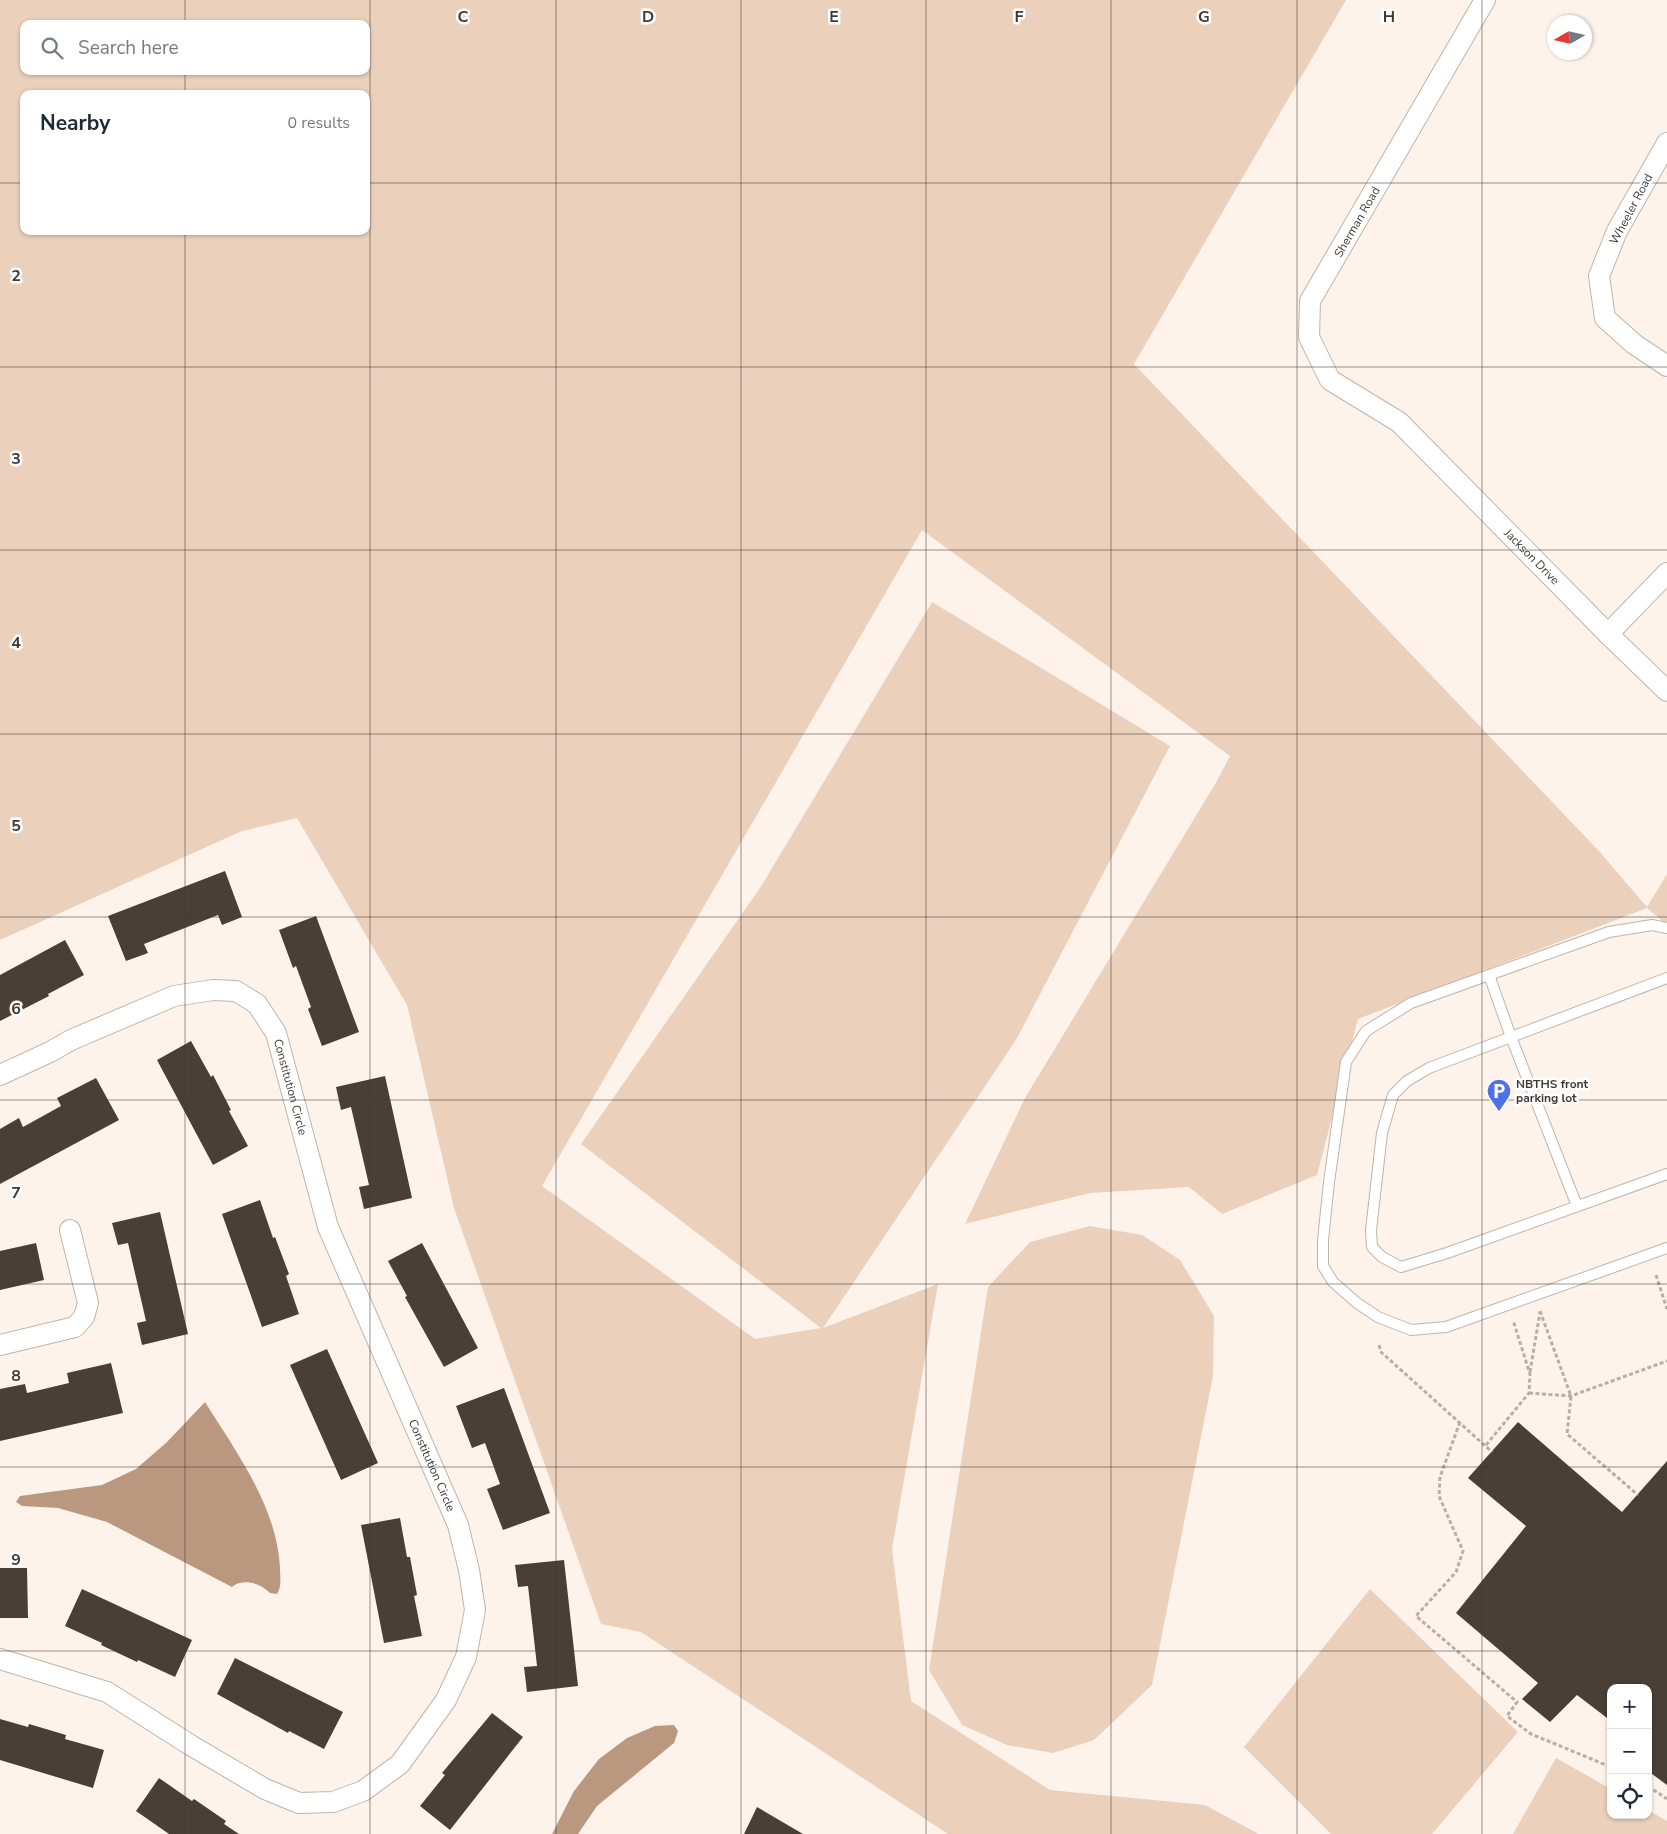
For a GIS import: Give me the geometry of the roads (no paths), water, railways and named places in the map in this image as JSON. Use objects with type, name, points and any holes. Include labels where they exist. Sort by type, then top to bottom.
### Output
[{"type":"street","name":"Sherman Road","points":[[1399,422],[1330,380],[1309,337],[1310,302],[1485,0]]},
{"type":"street","name":"Wheeler Road","points":[[1667,143],[1617,231],[1599,276],[1605,318],[1634,344],[1667,366]]},
{"type":"street","name":"Jackson Drive","points":[[1399,422],[1608,634],[1667,691]]},
{"type":"street","points":[[1608,634],[1667,573]]},
{"type":"street","name":"Constitution Circle","points":[[0,1075],[42,1056],[71,1040],[174,996],[212,990],[236,991],[257,1004],[276,1033],[328,1227],[458,1525],[476,1610],[466,1657],[446,1700],[400,1764],[363,1791],[333,1802],[299,1803],[265,1789],[192,1746],[107,1692],[0,1659]]},
{"type":"street","points":[[0,1345],[75,1328],[84,1317],[88,1303],[70,1230]]},
{"type":"lane","points":[[1667,928],[1652,925],[1609,932],[1411,1002],[1366,1031],[1346,1062],[1329,1182],[1323,1240],[1323,1266],[1333,1282],[1357,1303],[1371,1312],[1410,1330],[1446,1326],[1667,1248]]},
{"type":"lane","points":[[1489,975],[1511,1037],[1577,1206]]},
{"type":"lane","points":[[1667,978],[1429,1068],[1407,1081],[1393,1095],[1382,1133],[1371,1230],[1372,1247],[1382,1257],[1400,1267],[1447,1253],[1667,1174]]},
{"type":"place","name":"NBTHS front parking lot","points":[[1499,1112]]}]
